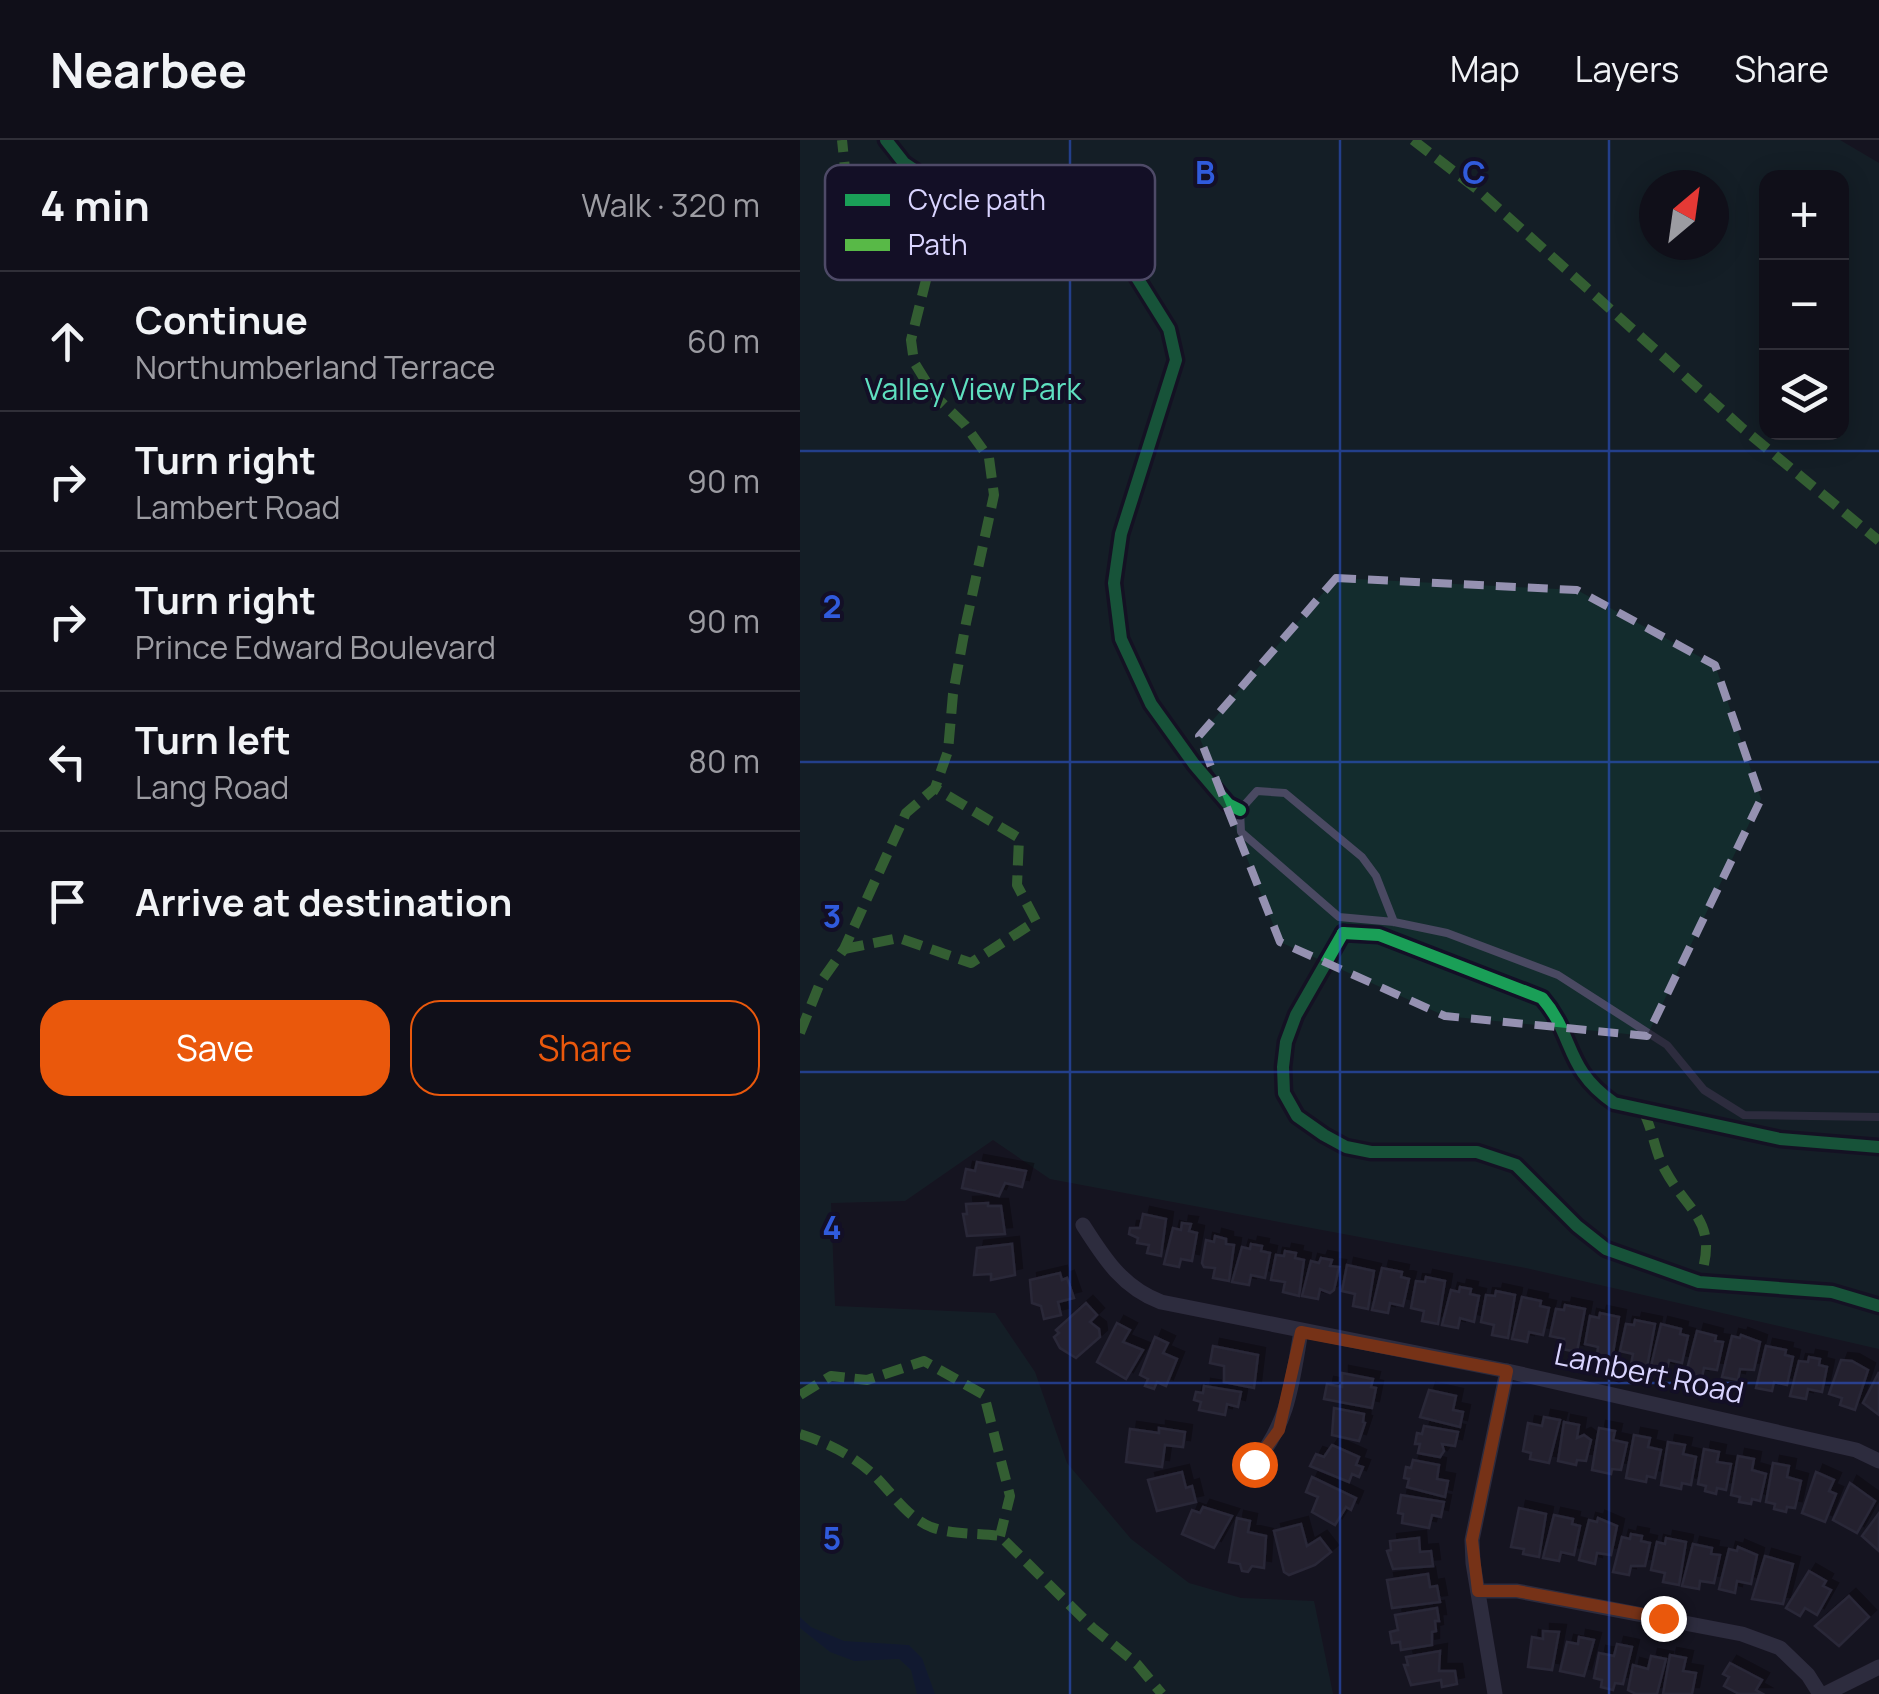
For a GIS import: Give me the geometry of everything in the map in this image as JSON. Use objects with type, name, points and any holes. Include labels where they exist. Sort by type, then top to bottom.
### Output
[{"type":"street","name":"Lambert Road","points":[[1083,1225],[1111,1268],[1150,1298],[1798,1436],[1856,1450],[1879,1462]]},
{"type":"street","points":[[1254,1464],[1279,1430],[1301,1332]]},
{"type":"street","points":[[1495,1694],[1472,1540],[1507,1371]]},
{"type":"street","points":[[1478,1591],[1517,1591],[1742,1634],[1780,1648],[1822,1694],[1879,1667]]},
{"type":"lane","points":[[1394,922],[1376,876],[1362,857],[1285,793],[1257,791],[1240,810],[1242,832],[1340,917],[1448,933],[1558,975],[1667,1045],[1704,1090],[1744,1116],[1879,1117]]},
{"type":"highlighted area","points":[[1336,578],[1577,590],[1715,665],[1761,799],[1647,1036],[1445,1016],[1280,942],[1199,736]]},
{"type":"green space","name":"Valley View Park","points":[[800,140],[1840,140],[1879,163],[1879,1349],[1526,1268],[1050,1179],[993,1140],[905,1201],[831,1203],[835,1306],[995,1313],[1035,1372],[1067,1463],[1131,1539],[1189,1583],[1241,1598],[1314,1601],[1333,1694],[800,1694]]},
{"type":"water","points":[[800,1617],[811,1627],[844,1641],[909,1645],[922,1658],[935,1694],[917,1694],[911,1670],[899,1659],[854,1661],[830,1652],[800,1628]]},
{"type":"building","points":[[977,1162],[1026,1171],[1022,1187],[1005,1183],[999,1196],[962,1188],[966,1169],[975,1171]]},
{"type":"building","points":[[966,1204],[1001,1206],[1005,1234],[967,1236],[963,1214],[967,1214]]},
{"type":"building","points":[[1143,1214],[1166,1219],[1161,1256],[1147,1253],[1149,1245],[1137,1243],[1138,1238],[1129,1234],[1130,1228],[1140,1228]]},
{"type":"building","points":[[1182,1223],[1191,1224],[1189,1231],[1197,1233],[1192,1261],[1181,1259],[1179,1267],[1164,1264],[1173,1228],[1181,1230]]},
{"type":"building","points":[[1215,1236],[1234,1245],[1229,1281],[1213,1278],[1215,1268],[1204,1267],[1202,1263],[1206,1240],[1214,1242]]},
{"type":"building","points":[[1012,1244],[1015,1275],[991,1280],[991,1274],[974,1275],[977,1248]]},
{"type":"building","points":[[1251,1244],[1270,1253],[1265,1278],[1251,1275],[1249,1285],[1232,1282],[1242,1247],[1250,1249]]},
{"type":"building","points":[[1285,1251],[1304,1260],[1299,1296],[1283,1292],[1285,1282],[1271,1280],[1276,1255],[1284,1256]]},
{"type":"building","points":[[1321,1258],[1332,1260],[1330,1266],[1339,1267],[1334,1290],[1330,1293],[1320,1289],[1318,1299],[1302,1296],[1311,1261],[1319,1263]]},
{"type":"building","points":[[1347,1265],[1374,1271],[1368,1309],[1353,1306],[1355,1294],[1342,1291]]},
{"type":"building","points":[[1382,1268],[1402,1272],[1401,1277],[1409,1279],[1403,1306],[1390,1303],[1388,1313],[1372,1310]]},
{"type":"building","points":[[1060,1273],[1062,1280],[1067,1278],[1074,1298],[1058,1302],[1061,1315],[1044,1319],[1041,1306],[1032,1303],[1030,1280]]},
{"type":"building","points":[[1426,1277],[1445,1281],[1438,1324],[1422,1321],[1424,1311],[1411,1308],[1416,1281],[1425,1282]]},
{"type":"building","points":[[1460,1287],[1479,1296],[1474,1322],[1460,1318],[1458,1328],[1442,1325],[1451,1290],[1459,1292]]},
{"type":"building","points":[[1496,1291],[1515,1295],[1508,1338],[1492,1335],[1494,1325],[1481,1322],[1486,1295],[1495,1296]]},
{"type":"building","points":[[1522,1297],[1541,1301],[1540,1306],[1549,1308],[1543,1335],[1529,1332],[1527,1342],[1512,1339]]},
{"type":"building","points":[[1086,1303],[1097,1315],[1090,1322],[1099,1329],[1100,1337],[1076,1358],[1060,1348],[1054,1337],[1059,1333],[1056,1330]]},
{"type":"building","points":[[1565,1305],[1585,1309],[1577,1352],[1562,1349],[1564,1339],[1550,1336],[1556,1309],[1564,1310]]},
{"type":"building","points":[[1600,1313],[1619,1317],[1612,1359],[1597,1356],[1598,1347],[1585,1344],[1590,1316],[1599,1318]]},
{"type":"building","points":[[1635,1320],[1655,1324],[1647,1367],[1631,1364],[1633,1354],[1620,1351],[1626,1324],[1634,1325]]},
{"type":"building","points":[[1117,1323],[1130,1330],[1123,1342],[1143,1350],[1126,1379],[1097,1362]]},
{"type":"building","points":[[1661,1324],[1681,1329],[1680,1334],[1688,1336],[1682,1363],[1669,1360],[1667,1370],[1651,1366]]},
{"type":"building","points":[[1697,1331],[1723,1342],[1717,1370],[1704,1368],[1702,1377],[1686,1373]]},
{"type":"building","points":[[1732,1336],[1760,1342],[1754,1370],[1740,1369],[1738,1380],[1722,1377]]},
{"type":"building","points":[[1155,1337],[1168,1343],[1163,1353],[1177,1359],[1166,1386],[1157,1382],[1154,1389],[1145,1386],[1148,1379],[1140,1375]]},
{"type":"building","points":[[1213,1346],[1258,1355],[1254,1388],[1224,1382],[1224,1366],[1210,1363]]},
{"type":"building","points":[[1766,1346],[1786,1350],[1785,1355],[1793,1357],[1787,1385],[1774,1382],[1772,1391],[1756,1388]]},
{"type":"building","points":[[1809,1357],[1820,1359],[1819,1365],[1827,1367],[1822,1392],[1808,1389],[1806,1399],[1790,1396],[1799,1361],[1808,1362]]},
{"type":"building","points":[[1841,1360],[1868,1370],[1855,1410],[1840,1405],[1842,1398],[1829,1394]]},
{"type":"building","points":[[1879,1372],[1879,1415],[1863,1403]]},
{"type":"building","points":[[1342,1373],[1373,1379],[1371,1387],[1376,1388],[1372,1408],[1324,1399],[1327,1384],[1342,1387]]},
{"type":"building","points":[[1204,1386],[1241,1392],[1238,1407],[1227,1404],[1225,1415],[1199,1410],[1201,1402],[1194,1400],[1196,1392],[1203,1393]]},
{"type":"building","points":[[1429,1390],[1456,1396],[1453,1410],[1463,1412],[1460,1427],[1420,1417]]},
{"type":"building","points":[[1334,1408],[1364,1414],[1359,1441],[1332,1435]]},
{"type":"building","points":[[1544,1417],[1560,1420],[1549,1463],[1530,1459],[1531,1453],[1523,1451],[1528,1423],[1542,1426]]},
{"type":"building","points":[[1564,1422],[1579,1425],[1577,1438],[1584,1435],[1591,1440],[1586,1461],[1577,1460],[1576,1465],[1558,1461]]},
{"type":"building","points":[[1424,1426],[1458,1432],[1455,1446],[1442,1444],[1444,1451],[1440,1457],[1418,1453],[1417,1433],[1422,1434]]},
{"type":"building","points":[[1159,1428],[1185,1432],[1183,1447],[1165,1445],[1162,1467],[1126,1462],[1130,1429],[1159,1433]]},
{"type":"building","points":[[1599,1428],[1615,1431],[1613,1440],[1627,1443],[1621,1470],[1612,1469],[1611,1474],[1592,1470]]},
{"type":"building","points":[[1634,1435],[1650,1438],[1648,1447],[1661,1450],[1655,1478],[1647,1476],[1646,1482],[1626,1478]]},
{"type":"building","points":[[1668,1442],[1685,1445],[1683,1454],[1696,1457],[1691,1485],[1682,1483],[1681,1489],[1661,1485]]},
{"type":"building","points":[[1332,1445],[1359,1457],[1356,1465],[1363,1467],[1359,1477],[1352,1474],[1349,1482],[1310,1466],[1316,1454],[1324,1457]]},
{"type":"building","points":[[1704,1449],[1719,1452],[1717,1462],[1731,1464],[1726,1490],[1717,1488],[1716,1494],[1698,1484]]},
{"type":"building","points":[[1738,1456],[1754,1459],[1752,1470],[1766,1474],[1760,1501],[1739,1502],[1740,1497],[1731,1495]]},
{"type":"building","points":[[1413,1460],[1439,1465],[1437,1479],[1448,1481],[1445,1497],[1407,1487],[1406,1467],[1411,1468]]},
{"type":"building","points":[[1773,1463],[1789,1466],[1787,1477],[1801,1481],[1795,1508],[1787,1507],[1786,1512],[1766,1502]]},
{"type":"building","points":[[1182,1472],[1186,1488],[1192,1486],[1196,1502],[1157,1511],[1148,1480]]},
{"type":"building","points":[[1816,1472],[1834,1480],[1829,1491],[1836,1494],[1825,1522],[1802,1513]]},
{"type":"building","points":[[1312,1477],[1356,1498],[1351,1510],[1346,1507],[1335,1525],[1312,1512],[1318,1497],[1306,1492]]},
{"type":"building","points":[[1850,1483],[1875,1501],[1857,1533],[1833,1520]]},
{"type":"building","points":[[1401,1495],[1444,1502],[1441,1517],[1432,1515],[1429,1528],[1402,1523],[1403,1514],[1398,1513]]},
{"type":"building","points":[[1203,1507],[1232,1516],[1214,1548],[1182,1534],[1192,1510],[1200,1513]]},
{"type":"building","points":[[1519,1508],[1546,1514],[1539,1557],[1511,1547]]},
{"type":"building","points":[[1879,1513],[1879,1551],[1862,1536]]},
{"type":"building","points":[[1554,1515],[1573,1519],[1572,1524],[1580,1526],[1574,1555],[1561,1552],[1559,1561],[1543,1558]]},
{"type":"building","points":[[1237,1518],[1250,1521],[1248,1532],[1266,1536],[1264,1568],[1252,1566],[1248,1572],[1242,1571],[1240,1564],[1229,1562]]},
{"type":"building","points":[[1598,1518],[1617,1526],[1611,1555],[1597,1553],[1595,1564],[1579,1560],[1589,1520],[1597,1522]]},
{"type":"building","points":[[1301,1524],[1307,1546],[1320,1538],[1331,1552],[1315,1565],[1289,1575],[1284,1572],[1274,1531]]},
{"type":"building","points":[[1631,1534],[1650,1543],[1645,1566],[1631,1566],[1629,1575],[1613,1572],[1622,1537],[1630,1539]]},
{"type":"building","points":[[1419,1538],[1420,1552],[1431,1551],[1433,1566],[1393,1569],[1387,1551],[1391,1550],[1390,1541]]},
{"type":"building","points":[[1666,1538],[1686,1542],[1679,1585],[1663,1582],[1665,1573],[1651,1570],[1657,1542],[1665,1544]]},
{"type":"building","points":[[1693,1544],[1712,1548],[1711,1554],[1720,1555],[1714,1583],[1700,1581],[1699,1589],[1682,1586]]},
{"type":"building","points":[[1738,1547],[1757,1555],[1751,1584],[1737,1581],[1735,1593],[1719,1589],[1729,1549],[1737,1551]]},
{"type":"building","points":[[1765,1556],[1793,1564],[1783,1604],[1752,1599]]},
{"type":"building","points":[[1809,1571],[1826,1581],[1823,1586],[1831,1590],[1817,1615],[1805,1608],[1800,1616],[1786,1608]]},
{"type":"building","points":[[1428,1574],[1430,1587],[1437,1586],[1440,1602],[1392,1608],[1387,1580]]},
{"type":"building","points":[[1849,1596],[1869,1617],[1839,1646],[1815,1626]]},
{"type":"building","points":[[1437,1608],[1439,1621],[1435,1621],[1432,1645],[1401,1650],[1400,1642],[1392,1643],[1390,1632],[1398,1630],[1395,1615]]},
{"type":"building","points":[[1543,1631],[1559,1632],[1552,1670],[1528,1667],[1532,1637],[1543,1639]]},
{"type":"building","points":[[1579,1637],[1594,1640],[1584,1676],[1560,1671],[1567,1642],[1578,1644]]},
{"type":"building","points":[[1617,1644],[1632,1647],[1623,1684],[1615,1683],[1613,1690],[1601,1687],[1602,1680],[1594,1678],[1599,1653],[1614,1656]]},
{"type":"building","points":[[1440,1651],[1439,1671],[1455,1671],[1457,1684],[1442,1687],[1441,1680],[1411,1685],[1404,1665],[1408,1665],[1406,1657]]},
{"type":"building","points":[[1670,1655],[1686,1658],[1683,1671],[1696,1673],[1692,1694],[1663,1694]]},
{"type":"building","points":[[1651,1656],[1666,1659],[1657,1694],[1628,1690],[1633,1665],[1648,1669]]},
{"type":"building","points":[[1730,1663],[1762,1680],[1756,1690],[1763,1694],[1739,1694],[1724,1686],[1729,1677],[1723,1674]]},
{"type":"marked path","points":[[842,140],[845,165]]},
{"type":"marked path","points":[[1413,140],[1478,190],[1741,427],[1879,541]]},
{"type":"marked path","points":[[800,1033],[820,983],[844,949],[906,813],[935,788],[948,751],[953,694],[994,495],[989,458],[965,425],[935,396],[914,362],[911,340],[926,280]]},
{"type":"marked path","points":[[844,949],[899,938],[971,963],[1036,921],[1017,885],[1019,838],[935,788]]},
{"type":"marked path","points":[[1643,1111],[1662,1163],[1704,1231],[1705,1261],[1699,1282]]},
{"type":"marked path","points":[[800,1395],[831,1376],[867,1380],[924,1361],[984,1395],[1010,1496],[1000,1536]]},
{"type":"marked path","points":[[800,1434],[857,1461],[922,1523],[948,1531],[1000,1536],[1093,1628],[1137,1664],[1162,1694]]},
{"type":"cycle path","points":[[886,140],[907,165]]},
{"type":"cycle path","points":[[1138,280],[1169,329],[1176,360],[1121,534],[1114,583],[1121,639],[1151,704],[1194,764],[1228,804],[1240,810]]},
{"type":"cycle path","points":[[1343,933],[1296,1015],[1286,1042],[1283,1067],[1284,1093],[1297,1116],[1324,1135],[1346,1147],[1371,1152],[1477,1152],[1516,1165],[1606,1249],[1699,1282],[1832,1292],[1879,1306]]},
{"type":"cycle path","points":[[1343,933],[1379,935],[1542,998],[1586,1078],[1614,1103],[1780,1139],[1879,1147]]},
{"type":"route","points":[[1254,1464],[1279,1430],[1301,1332],[1507,1371],[1472,1540],[1478,1591],[1517,1591],[1663,1618]]}]
